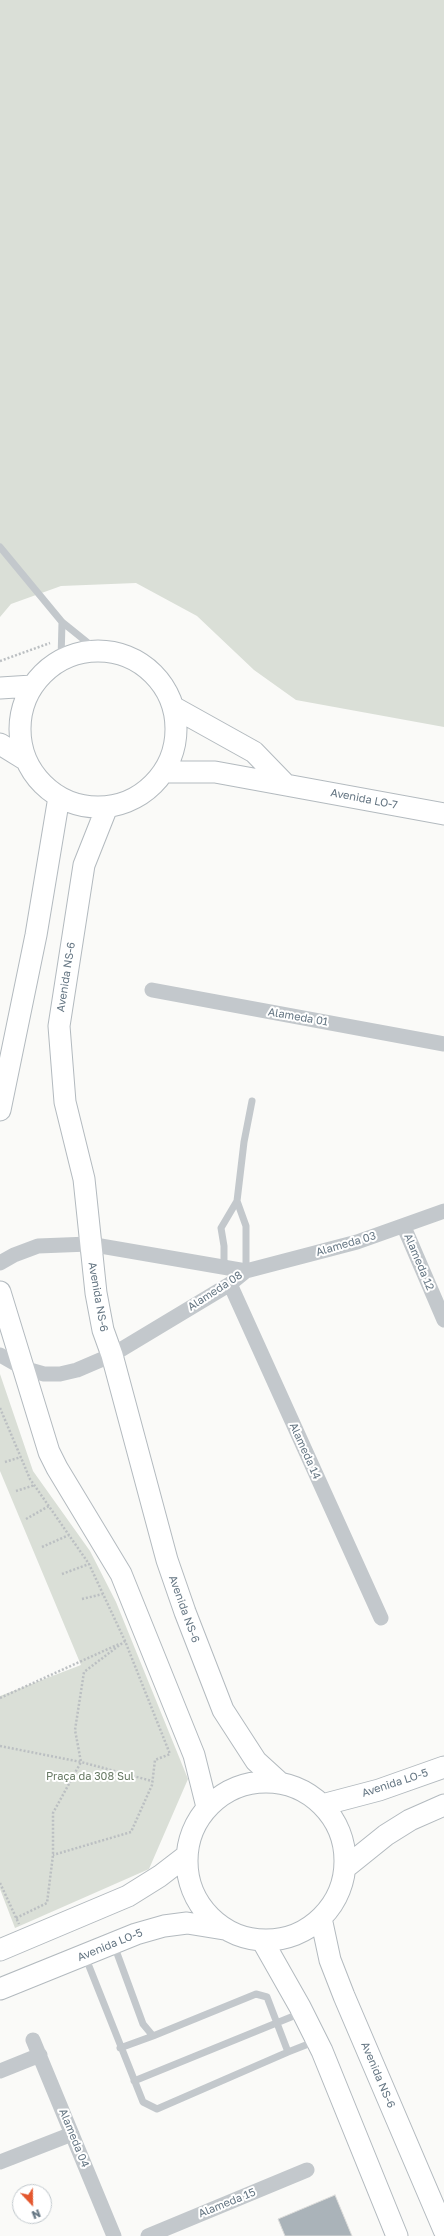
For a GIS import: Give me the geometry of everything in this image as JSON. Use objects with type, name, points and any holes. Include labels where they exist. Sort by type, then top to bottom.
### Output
[{"type":"street","points":[[98,651],[123,655],[146,666],[164,685],[175,708],[177,730],[174,752],[164,772],[140,796],[107,807],[82,806],[59,797],[39,782],[26,760],[20,742],[20,723],[24,704],[32,686],[50,668],[61,660],[72,655],[98,651]]},
{"type":"street","points":[[0,688],[32,686]]},
{"type":"street","points":[[175,708],[254,752],[285,784]]},
{"type":"street","points":[[0,744],[26,760]]},
{"type":"street","name":"Avenida LO-7","points":[[164,772],[216,772],[444,814]]},
{"type":"street","points":[[0,1110],[38,927],[59,797]]},
{"type":"street","name":"Avenida NS-6","points":[[107,807],[84,865],[59,1026],[65,1102],[84,1179],[89,1244],[103,1330],[112,1355],[167,1560],[223,1710],[256,1761],[279,1782]]},
{"type":"street","name":"Alameda 01","points":[[152,990],[444,1044]]},
{"type":"street","name":"Alameda 03","points":[[246,1271],[357,1242],[404,1227],[444,1211]]},
{"type":"street","name":"Alameda 12","points":[[404,1227],[444,1320]]},
{"type":"street","name":"Alameda 08","points":[[0,1263],[14,1255],[38,1246],[89,1244],[246,1271]]},
{"type":"street","name":"Alameda 08","points":[[0,1356],[23,1368],[44,1374],[60,1374],[77,1370],[112,1355],[230,1284],[246,1271]]},
{"type":"street","name":"Alameda 14","points":[[230,1284],[381,1618]]},
{"type":"street","points":[[0,1292],[49,1452],[57,1468],[121,1574],[194,1755],[207,1807]]},
{"type":"street","name":"Avenida LO-5","points":[[322,1805],[379,1790],[444,1767]]},
{"type":"street","points":[[279,1782],[302,1790],[322,1805],[336,1823],[342,1838],[344,1845],[345,1868],[338,1895],[321,1918],[297,1933],[284,1938],[262,1940],[242,1937],[224,1928],[203,1910],[189,1884],[186,1856],[190,1839],[197,1822],[207,1807],[234,1789],[253,1783],[279,1782]]},
{"type":"street","points":[[345,1868],[386,1835],[410,1820],[444,1805]]},
{"type":"street","points":[[0,1950],[128,1896],[160,1876],[186,1856]]},
{"type":"street","name":"Avenida NS-6","points":[[321,1918],[330,1960],[344,1996],[444,2230]]},
{"type":"street","name":"Avenida LO-5","points":[[0,1989],[136,1934],[164,1926],[187,1923],[224,1928]]},
{"type":"street","points":[[262,1940],[303,2012],[317,2041],[397,2236]]},
{"type":"street","name":"Alameda 04","points":[[33,2040],[114,2236]]},
{"type":"street","points":[[0,2071],[40,2055]]},
{"type":"street","points":[[0,2162],[72,2134]]},
{"type":"street","name":"Alameda 15","points":[[148,2236],[307,2170]]},
{"type":"lane","points":[[0,547],[62,622],[98,651]]},
{"type":"lane","points":[[61,660],[62,622]]},
{"type":"lane","points":[[224,1266],[224,1246],[221,1228],[237,1201],[244,1142],[252,1101]]},
{"type":"lane","points":[[237,1201],[246,1226],[246,1271]]},
{"type":"lane","points":[[113,1943],[143,2024],[153,2036]]},
{"type":"lane","points":[[84,1955],[120,2048],[143,2102],[157,2109],[288,2052],[317,2041]]},
{"type":"lane","points":[[120,2048],[256,1994],[267,1997],[288,2052]]},
{"type":"lane","points":[[134,2081],[277,2024],[303,2012]]},
{"type":"path","points":[[0,661],[62,638]]},
{"type":"path","points":[[0,1408],[1,1415],[35,1485],[89,1564],[125,1641],[170,1754],[155,1760],[152,1781],[131,1832],[53,1855]]},
{"type":"path","points":[[5,1462],[21,1457]]},
{"type":"path","points":[[16,1491],[35,1485]]},
{"type":"path","points":[[26,1519],[49,1506]]},
{"type":"path","points":[[42,1547],[69,1535]]},
{"type":"path","points":[[62,1574],[89,1564]]},
{"type":"path","points":[[82,1599],[103,1594]]},
{"type":"path","points":[[0,1698],[125,1641]]},
{"type":"path","points":[[16,1918],[47,1903],[53,1855],[53,1812],[81,1762],[75,1730],[84,1672],[125,1641]]},
{"type":"path","points":[[0,1746],[81,1762],[152,1781]]},
{"type":"path","points":[[0,1883],[26,1940]]},
{"type":"green space","points":[[0,0],[444,0],[444,727],[296,700],[254,670],[197,616],[136,583],[61,586],[11,604],[0,617]]},
{"type":"green space","name":"Praça da 308 Sul","points":[[0,1374],[33,1471],[90,1551],[116,1602],[188,1779],[149,1869],[15,1928],[0,1889],[0,1696],[81,1665],[0,1471]]},
{"type":"building","points":[[335,2195],[352,2236],[285,2236],[278,2219]]}]
